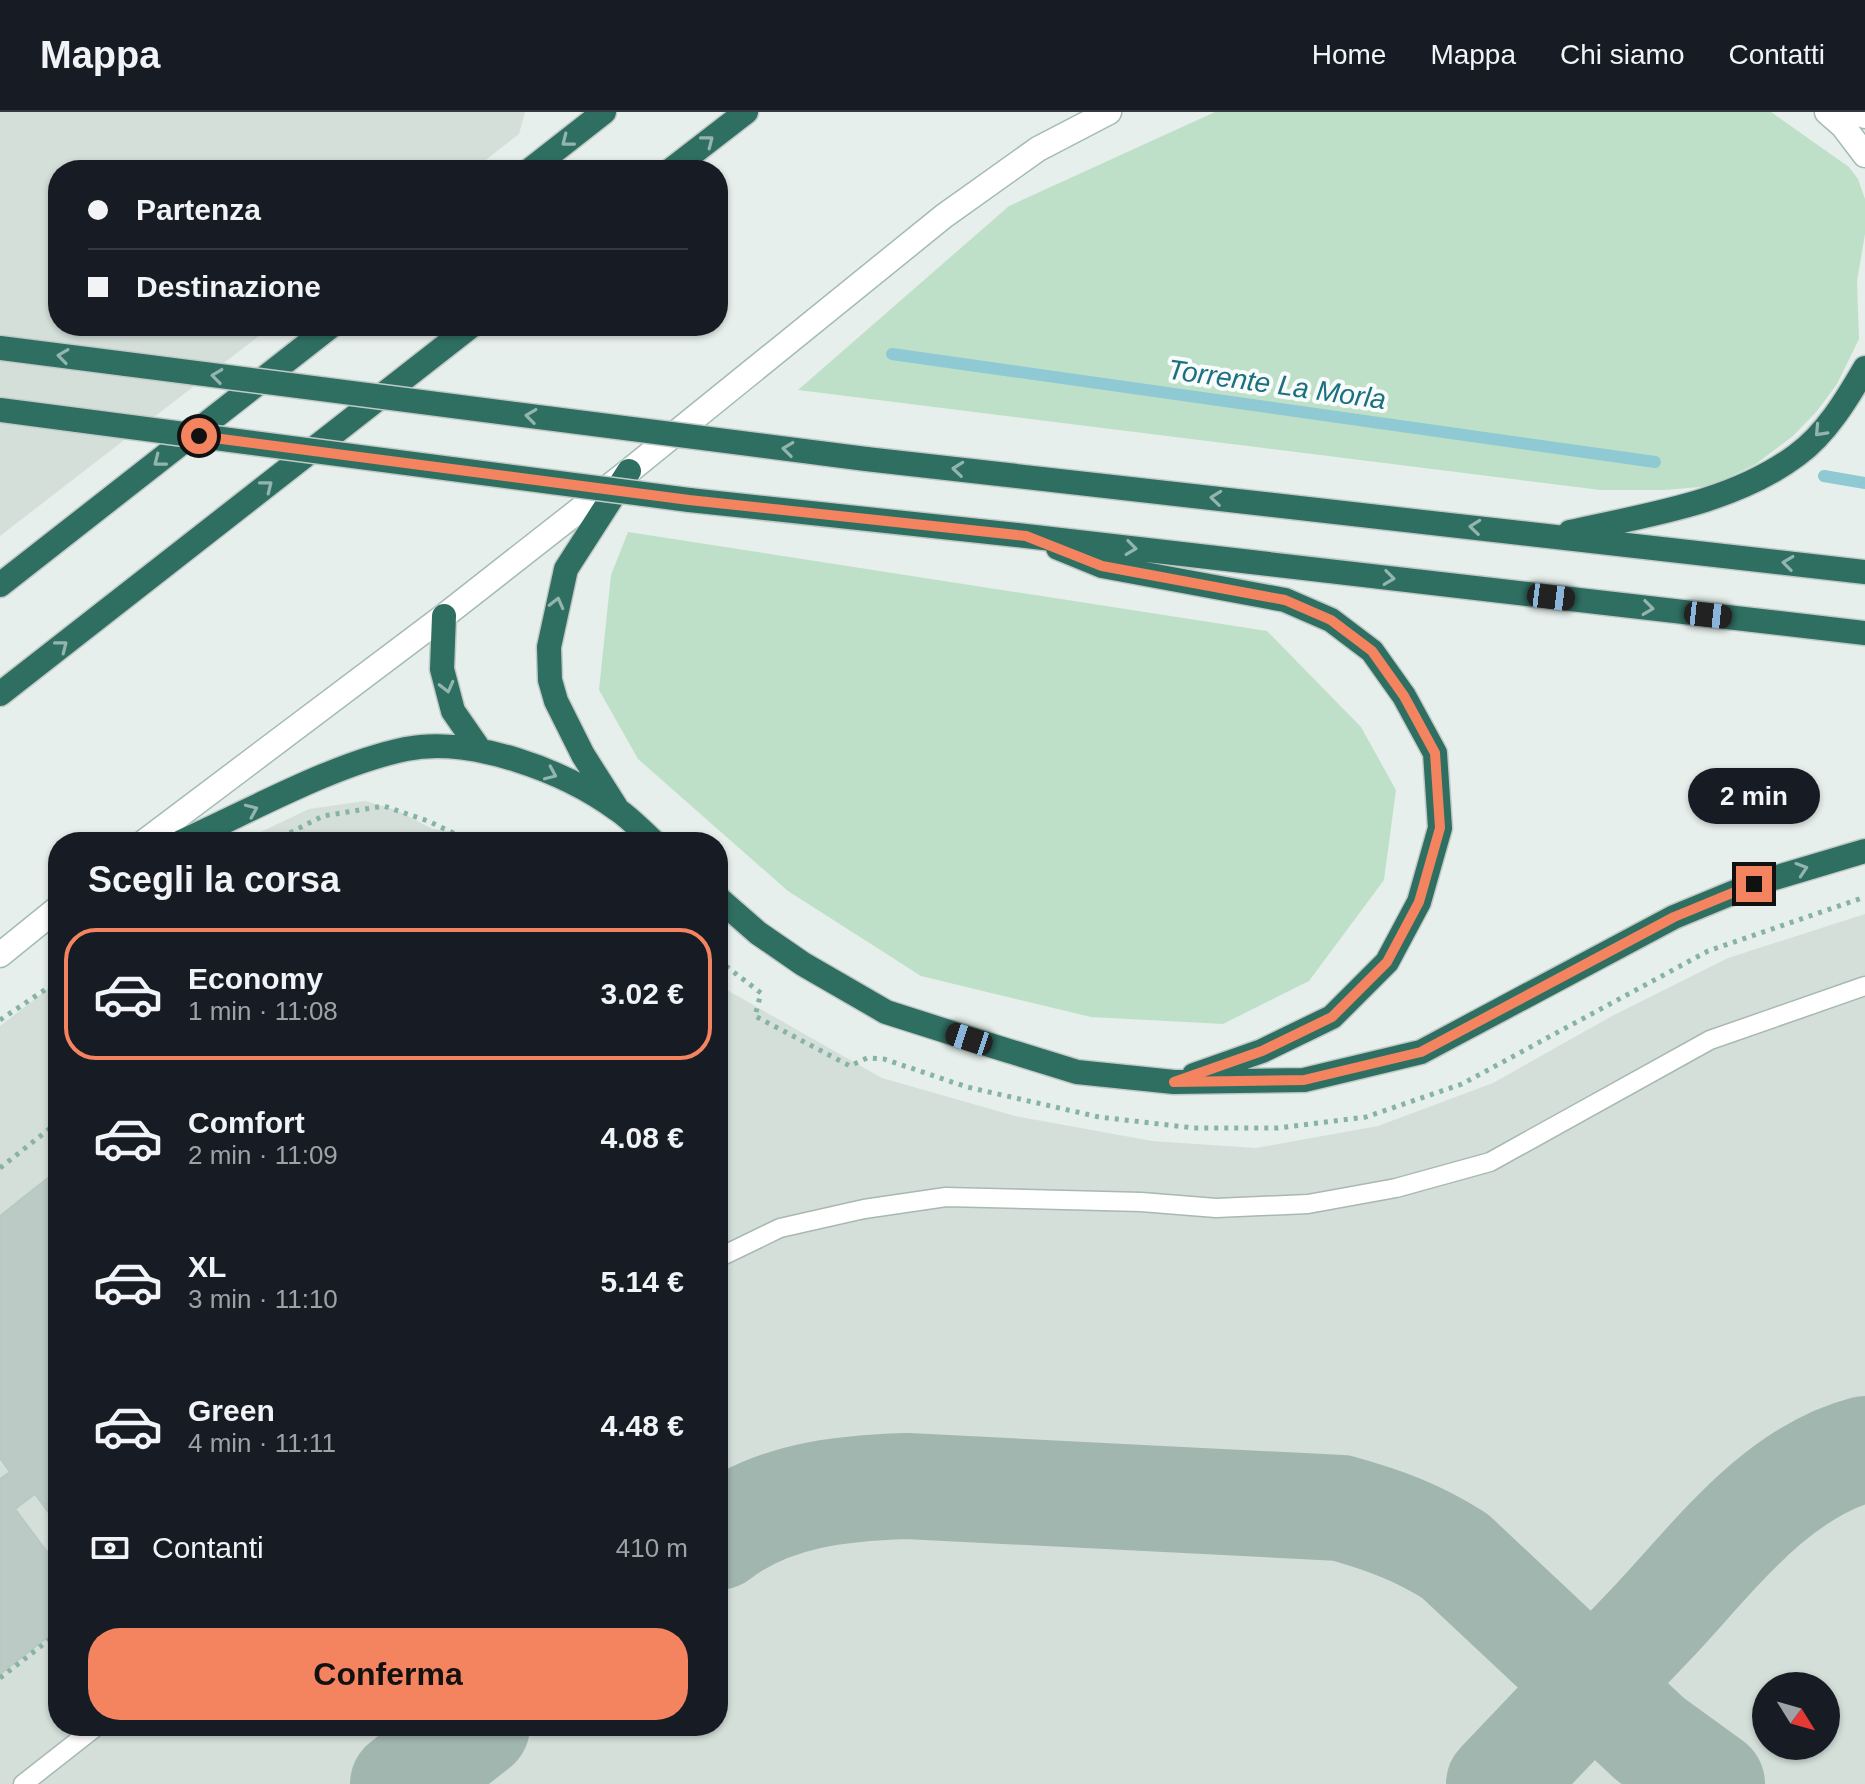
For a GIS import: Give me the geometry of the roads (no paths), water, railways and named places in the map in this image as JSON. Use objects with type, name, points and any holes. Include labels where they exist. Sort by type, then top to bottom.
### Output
[{"type":"highway","points":[[543,160],[604,112]]},
{"type":"highway","points":[[684,160],[746,112]]},
{"type":"highway","points":[[0,585],[318,336]]},
{"type":"highway","points":[[0,694],[458,336]]},
{"type":"highway","points":[[0,348],[866,459],[1865,572]]},
{"type":"highway","points":[[1552,536],[1693,505],[1749,482],[1798,455],[1835,415],[1865,368]]},
{"type":"highway","points":[[0,410],[689,500],[1865,633]]},
{"type":"highway","points":[[617,809],[583,755],[556,701],[548,656],[553,619],[566,569],[629,471]]},
{"type":"highway","points":[[1026,536],[1102,566],[1285,600],[1331,620],[1372,651],[1404,696],[1435,753],[1440,828],[1419,902],[1387,962],[1332,1017],[1262,1051],[1174,1082]]},
{"type":"highway","points":[[444,616],[442,669],[453,711],[480,750]]},
{"type":"highway","points":[[203,832],[344,768],[408,749],[446,747],[480,750],[554,774],[617,809],[643,832]]},
{"type":"highway","points":[[728,907],[758,933],[803,964],[886,1012],[1077,1072],[1174,1082],[1304,1080],[1421,1052],[1674,917],[1754,884],[1865,851]]},
{"type":"main road","points":[[157,832],[444,616],[944,216],[1038,149],[1109,112]]},
{"type":"main road","points":[[1827,112],[1843,126],[1865,155]]},
{"type":"main road","points":[[1854,112],[1865,116]]},
{"type":"main road","points":[[0,955],[48,916]]},
{"type":"lane","points":[[728,1253],[780,1228],[864,1209],[946,1197],[1141,1202],[1216,1208],[1308,1204],[1396,1188],[1490,1162],[1710,1040],[1865,986]]},
{"type":"lane","points":[[23,1784],[84,1736]]},
{"type":"waterway","name":"Torrente La Morla","points":[[892,354],[1655,462]]},
{"type":"waterway","name":"Torrente La Morla","points":[[1824,476],[1865,483]]}]
